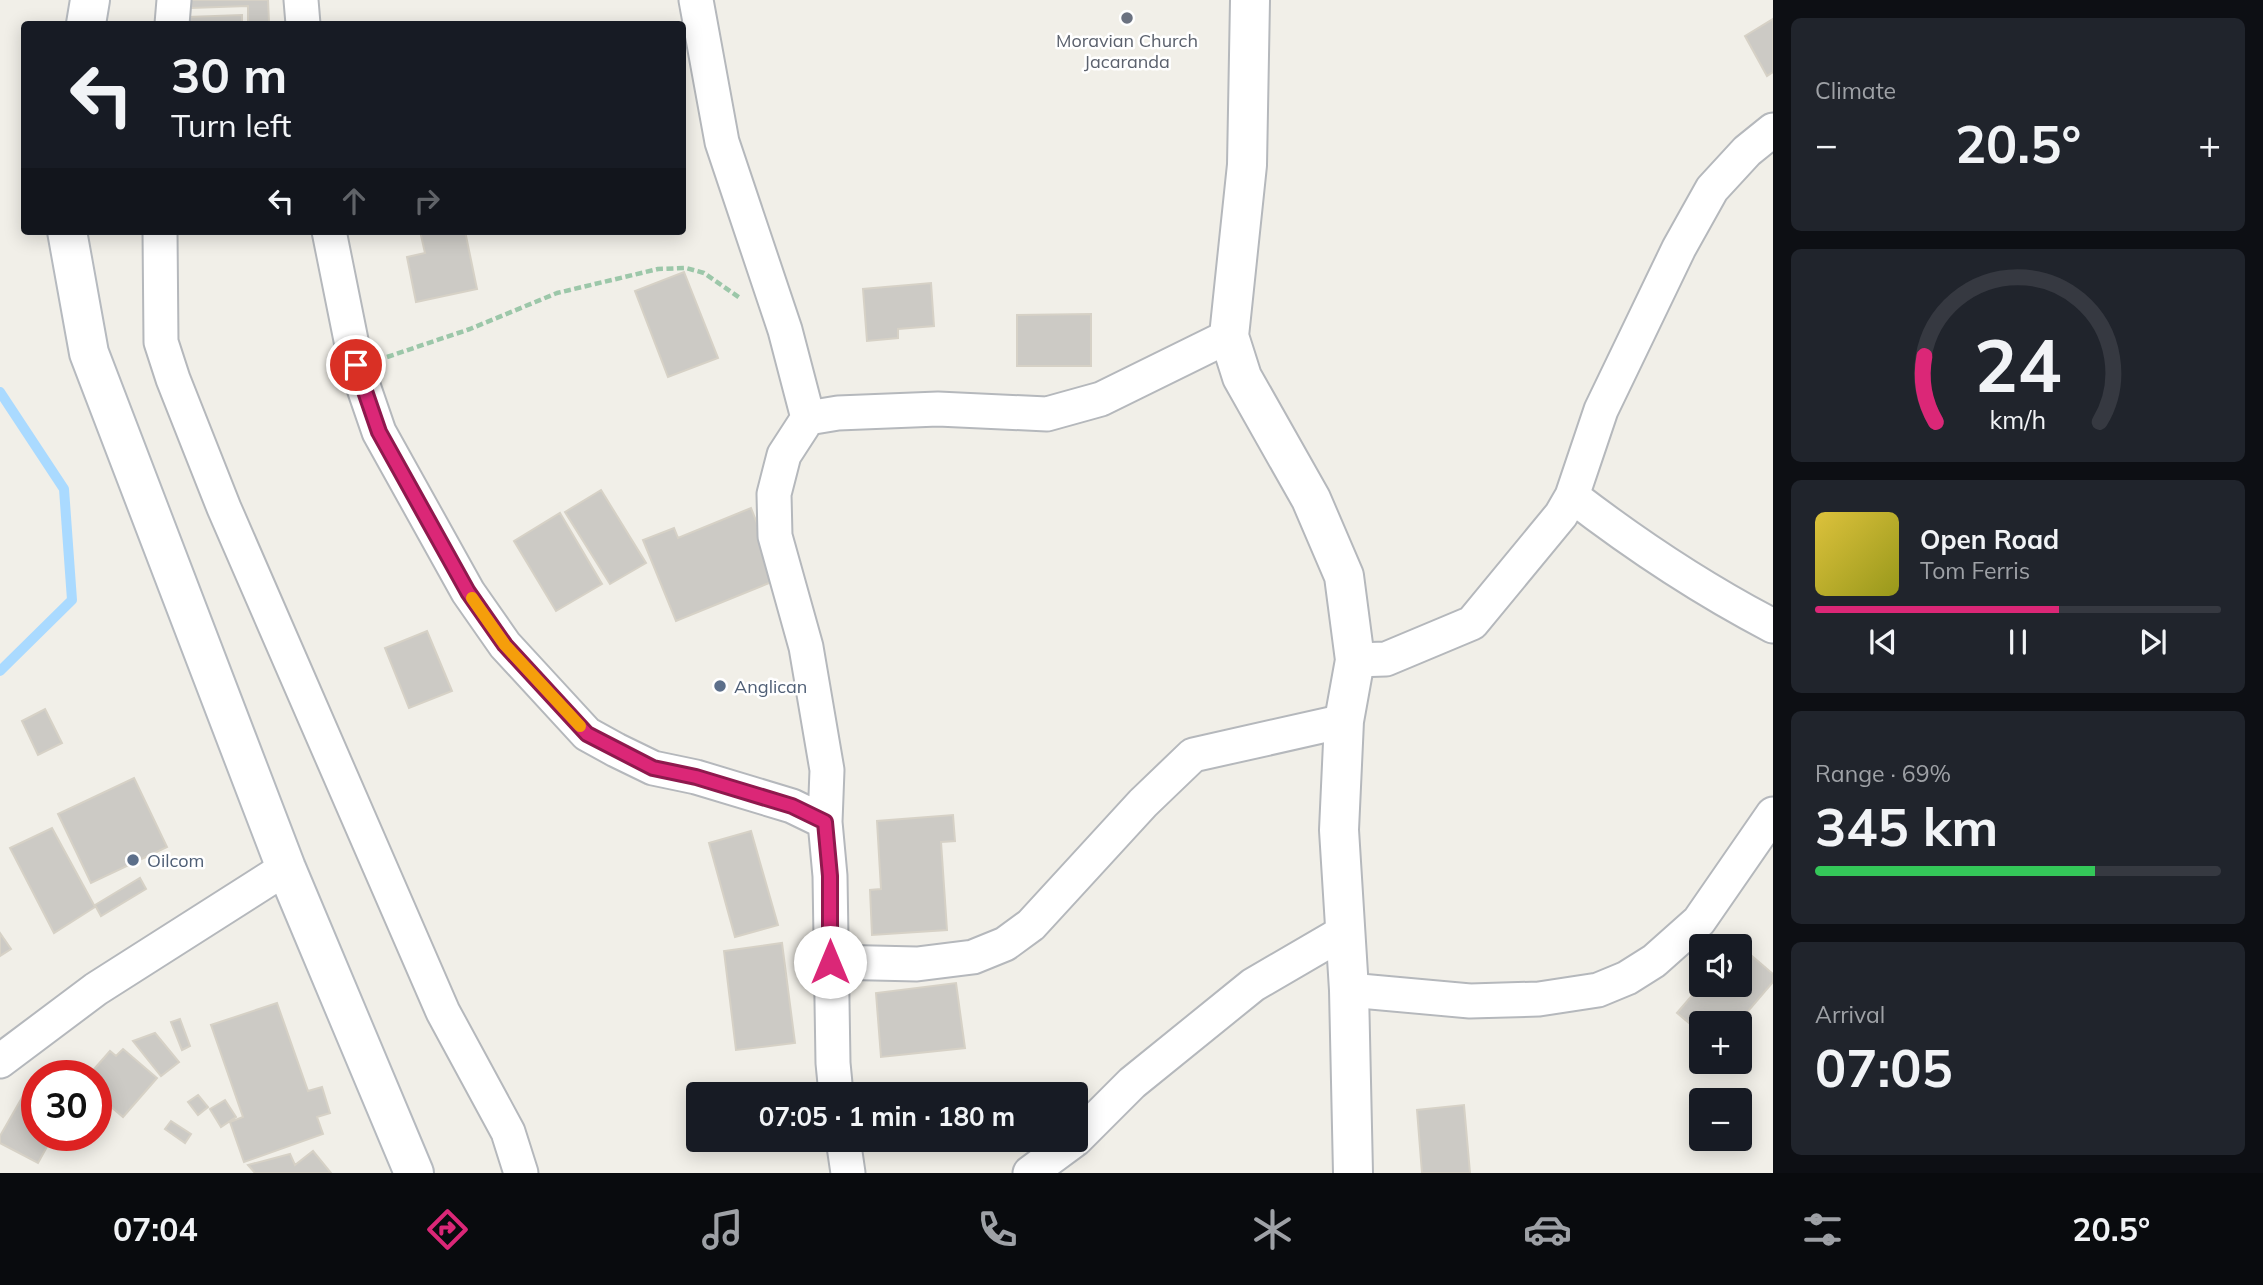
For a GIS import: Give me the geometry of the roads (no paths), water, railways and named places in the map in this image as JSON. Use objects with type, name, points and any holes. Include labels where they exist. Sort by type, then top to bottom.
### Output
[{"type":"street","points":[[86,21],[90,0]]},
{"type":"street","points":[[172,21],[174,0]]},
{"type":"street","points":[[301,0],[303,21]]},
{"type":"street","points":[[696,0],[722,142],[785,330],[808,418],[785,455],[774,494],[775,537],[806,647],[827,770],[825,822],[830,876],[830,962],[835,1082]]},
{"type":"street","points":[[1250,0],[1247,165],[1230,336],[1242,377],[1311,499],[1344,576],[1355,660],[1344,721],[1339,830],[1349,990],[1353,1173]]},
{"type":"street","points":[[1355,660],[1386,659],[1472,623],[1561,515],[1572,496],[1601,410],[1679,248],[1712,189],[1747,151],[1773,130]]},
{"type":"street","points":[[68,235],[89,353],[286,868],[414,1173]]},
{"type":"street","points":[[160,235],[161,342],[173,379],[235,534],[443,1013],[508,1132],[521,1173]]},
{"type":"street","points":[[330,235],[356,365],[379,432],[468,592],[505,645],[587,734],[653,768],[696,777],[792,806],[825,822]]},
{"type":"street","points":[[808,418],[838,413],[938,409],[1047,414],[1101,400],[1230,336]]},
{"type":"street","points":[[1572,496],[1640,549],[1773,626]]},
{"type":"street","points":[[830,962],[918,964],[973,957],[1005,944],[1031,925],[1143,803],[1193,755],[1344,721]]},
{"type":"street","points":[[1349,990],[1470,1002],[1539,999],[1598,990],[1627,978],[1654,961],[1699,921],[1773,814]]},
{"type":"street","points":[[0,1061],[96,989],[286,868]]},
{"type":"street","points":[[1088,1127],[1132,1083],[1253,985],[1344,932]]},
{"type":"street","points":[[845,1152],[848,1173]]},
{"type":"street","points":[[1030,1173],[1058,1152]]},
{"type":"waterway","points":[[0,392],[64,489],[72,600],[0,671]]},
{"type":"place","name":"Moravian Church Jacaranda","points":[[1127,18]]},
{"type":"place","name":"Anglican","points":[[720,686]]},
{"type":"place","name":"Oilcom","points":[[133,860]]}]
